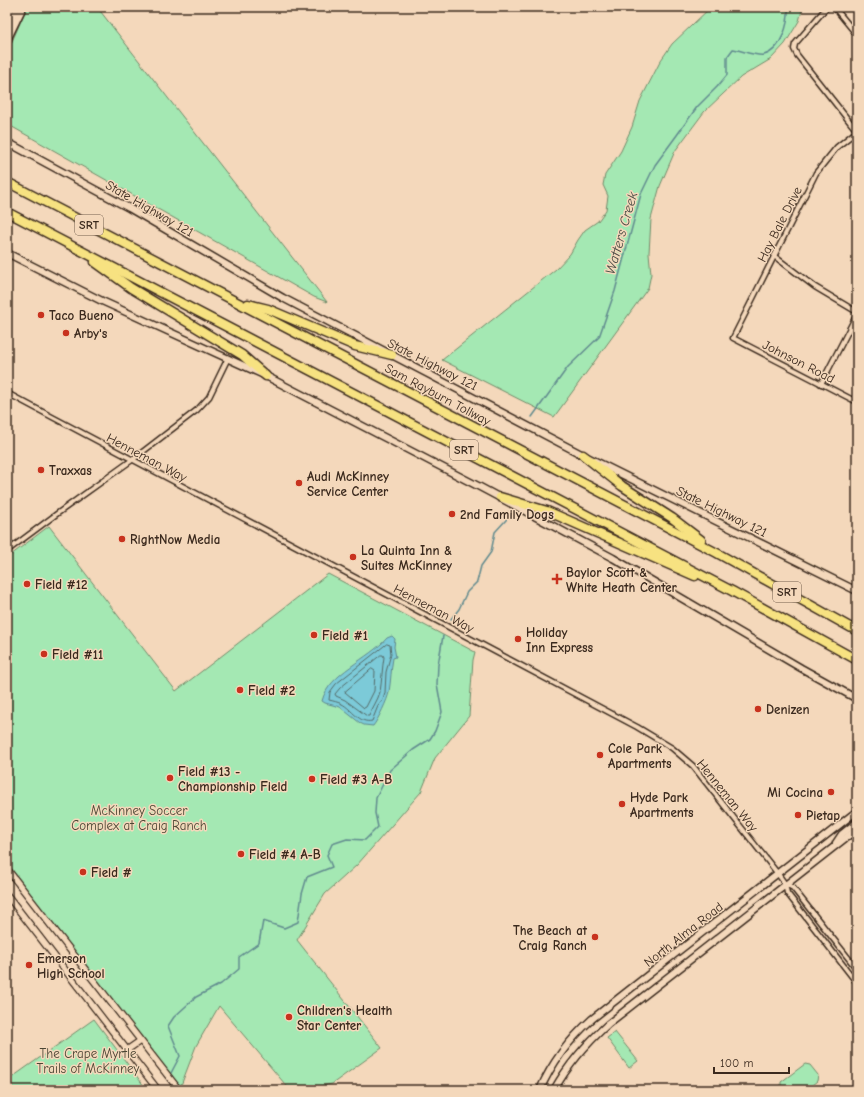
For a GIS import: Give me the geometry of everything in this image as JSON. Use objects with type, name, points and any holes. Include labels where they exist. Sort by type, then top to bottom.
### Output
[{"type":"highway","name":"Sam Rayburn Tollway","points":[[7,182],[717,553],[857,631]]},
{"type":"highway","name":"SRT","points":[[7,212],[732,591],[857,660]]},
{"type":"highway","points":[[70,244],[131,288],[242,355],[266,376]]},
{"type":"highway","points":[[235,301],[268,309],[355,346],[392,355]]},
{"type":"highway","points":[[583,455],[622,486],[672,518],[717,553]]},
{"type":"highway","points":[[500,497],[547,511],[683,572],[732,591]]},
{"type":"main road","points":[[7,28],[17,7]]},
{"type":"main road","points":[[8,36],[23,7]]},
{"type":"main road","name":"State Highway 121","points":[[7,142],[129,208],[283,298],[583,455],[857,591]]},
{"type":"main road","points":[[7,253],[102,301],[266,376],[500,497],[613,558],[857,699]]},
{"type":"main road","name":"North Alma Road","points":[[554,1090],[588,1033],[672,957],[857,811]]},
{"type":"main road","points":[[833,848],[842,834],[857,822]]},
{"type":"main road","name":"North Alma Road","points":[[540,1090],[545,1077],[567,1044],[608,1024],[857,829]]},
{"type":"main road","points":[[672,957],[680,967]]},
{"type":"street","points":[[827,7],[795,44],[794,49],[797,55],[857,131]]},
{"type":"street","points":[[834,7],[857,36]]},
{"type":"street","name":"Hay Bale Drive","points":[[732,338],[816,173],[834,151],[857,131]]},
{"type":"street","points":[[774,256],[815,287],[857,313],[821,384]]},
{"type":"street","name":"Johnson Road","points":[[732,338],[857,402]]},
{"type":"street","points":[[7,551],[58,512],[132,460],[197,410],[208,397],[228,358]]},
{"type":"street","name":"Henneman Way","points":[[7,394],[637,727],[672,748],[693,766],[778,874],[785,884],[787,893],[857,983]]},
{"type":"street","points":[[7,869],[179,1090]]},
{"type":"street","name":"Henneman Way","points":[[785,884],[793,888],[857,969]]},
{"type":"street","points":[[7,895],[158,1090]]},
{"type":"street","points":[[127,1050],[140,1041]]},
{"type":"green space","points":[[27,7],[97,7],[327,302],[314,297],[7,124],[7,53]]},
{"type":"green space","points":[[711,7],[803,7],[799,21],[785,44],[771,59],[741,77],[704,112],[675,151],[660,186],[651,219],[649,253],[651,274],[648,288],[554,417],[442,360],[556,269],[570,254],[585,230],[598,221],[606,210],[608,196],[603,185],[605,175],[621,151],[632,127],[640,101],[661,60],[672,44]]},
{"type":"green space","name":"McKinney Soccer Complex at Craig Ranch","points":[[49,526],[176,691],[328,574],[475,652],[473,660],[469,716],[435,758],[421,792],[357,865],[325,894],[297,940],[382,1048],[332,1084],[301,1090],[290,1090],[219,1006],[196,1046],[180,1088],[7,863],[7,558]]},
{"type":"green space","name":"The Crape Myrtle Trails of McKinney","points":[[94,1019],[147,1090],[7,1090],[7,1081]]},
{"type":"green space","points":[[615,1032],[638,1061],[629,1068],[607,1038]]},
{"type":"green space","points":[[805,1064],[810,1065],[818,1075],[817,1081],[806,1090],[784,1090],[781,1087],[781,1082]]},
{"type":"water","points":[[392,636],[395,639],[394,647],[396,657],[393,658],[389,692],[373,726],[364,725],[340,707],[322,701],[326,691],[341,674],[379,646],[387,638]]},
{"type":"waterway","name":"Watters Creek","points":[[532,417],[568,367],[599,337],[615,291],[641,194],[655,165],[697,107],[727,75],[727,57],[733,49],[764,55],[775,48],[780,42],[786,28],[788,7]]},
{"type":"waterway","name":"Watters Creek","points":[[451,619],[459,609],[467,592],[477,582],[481,566],[491,552],[495,532],[506,520],[508,512]]},
{"type":"waterway","name":"Watters Creek","points":[[171,1073],[180,1056],[168,1026],[174,1017],[196,997],[221,984],[239,969],[239,957],[259,943],[263,921],[284,928],[298,922],[302,894],[307,877],[332,867],[327,855],[332,844],[347,839],[365,840],[378,827],[375,813],[376,798],[390,770],[413,750],[430,739],[435,731],[442,712],[437,684],[438,665],[443,636]]},
{"type":"place","name":"Taco Bueno","points":[[41,315]]},
{"type":"place","name":"Arby's","points":[[66,333]]},
{"type":"place","name":"Traxxas","points":[[41,470]]},
{"type":"place","name":"Audi McKinney Service Center","points":[[299,483]]},
{"type":"place","name":"2nd Family Dogs","points":[[452,514]]},
{"type":"place","name":"RightNow Media","points":[[122,539]]},
{"type":"place","name":"La Quinta Inn & Suites McKinney","points":[[353,557]]},
{"type":"place","name":"Baylor Scott & White Heath Center","points":[[557,579]]},
{"type":"place","name":"Field #12","points":[[27,584]]},
{"type":"place","name":"Field #1","points":[[314,635]]},
{"type":"place","name":"Holiday Inn Express","points":[[518,639]]},
{"type":"place","name":"Field #11","points":[[44,654]]},
{"type":"place","name":"Field #2","points":[[240,690]]},
{"type":"place","name":"Denizen","points":[[758,709]]},
{"type":"place","name":"Cole Park Apartments","points":[[600,755]]},
{"type":"place","name":"Field #13 - Championship Field","points":[[170,778]]},
{"type":"place","name":"Field #3 A-B","points":[[312,779]]},
{"type":"place","name":"Mi Cocina","points":[[831,792]]},
{"type":"place","name":"Hyde Park Apartments","points":[[622,804]]},
{"type":"place","name":"Pietap","points":[[798,815]]},
{"type":"place","name":"Field #4 A-B","points":[[241,854]]},
{"type":"place","name":"Field #","points":[[83,872]]},
{"type":"place","name":"The Beach at Craig Ranch","points":[[595,937]]},
{"type":"place","name":"Emerson High School","points":[[29,965]]},
{"type":"place","name":"Children's Health Star Center","points":[[289,1017]]}]
